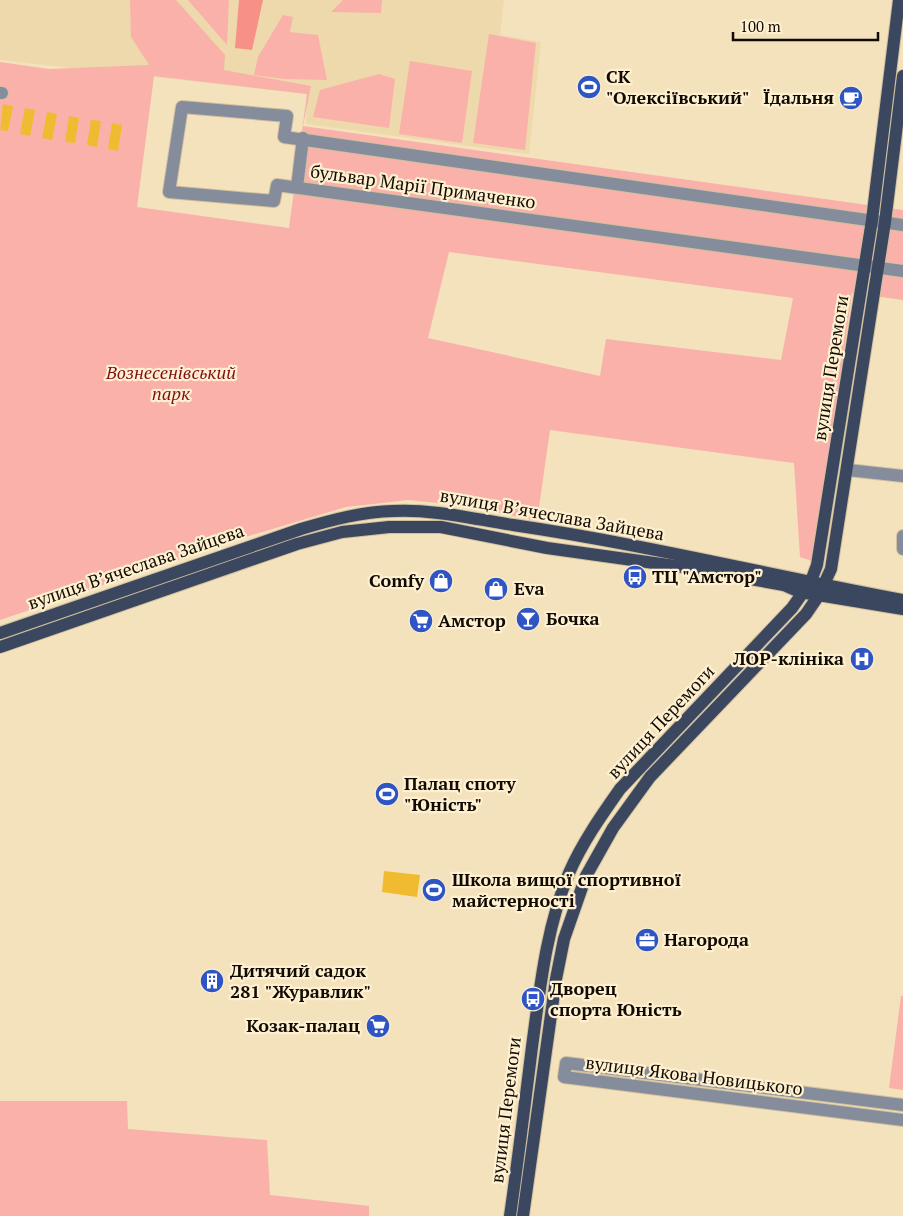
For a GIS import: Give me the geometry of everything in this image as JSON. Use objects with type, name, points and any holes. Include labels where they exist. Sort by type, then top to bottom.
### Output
[{"type":"main road","name":"вулиця Перемоги","points":[[879,221],[899,0]]},
{"type":"main road","name":"вулиця Перемоги","points":[[523,1216],[556,979],[564,939],[591,867],[619,820],[650,777],[806,614],[822,591],[831,569],[848,470],[875,245],[903,76]]},
{"type":"main road","name":"вулиця Перемоги","points":[[510,1216],[549,937],[564,886],[576,858],[597,821],[620,789],[758,645],[808,587],[817,566],[872,266]]},
{"type":"main road","name":"вулиця Вʼячеслава Зайцева","points":[[0,633],[301,529],[345,516],[393,511],[444,512],[492,522],[571,533],[903,609]]},
{"type":"main road","name":"вулиця Вʼячеслава Зайцева","points":[[0,647],[297,544],[342,532],[389,527],[441,527],[547,548],[683,567],[784,585],[808,587]]},
{"type":"main road","name":"вулиця Вʼячеслава Зайцева","points":[[822,591],[903,600]]},
{"type":"main road","points":[[576,858],[580,868],[591,867]]},
{"type":"main road","points":[[564,886],[572,886],[579,895]]},
{"type":"street","points":[[297,187],[277,184],[274,201],[169,192],[182,107],[287,116],[284,137],[303,138]]},
{"type":"street","name":"бульвар Марії Примаченко","points":[[903,225],[303,138],[297,187],[903,271]]},
{"type":"street","points":[[848,470],[903,476]]},
{"type":"street","points":[[903,536],[903,549]]},
{"type":"street","name":"вулиця Якова Новицького","points":[[903,1105],[566,1063],[564,1077],[903,1120]]},
{"type":"shaded area","points":[[0,0],[504,0],[500,35],[541,42],[529,154],[306,124],[307,94],[0,60]]},
{"type":"shaded area","points":[[239,0],[263,0],[252,50],[235,48]]},
{"type":"shaded area","points":[[3,104],[13,106],[8,131],[0,130]]},
{"type":"shaded area","points":[[25,108],[35,110],[30,136],[20,134]]},
{"type":"shaded area","points":[[47,112],[57,114],[52,140],[42,138]]},
{"type":"shaded area","points":[[69,116],[79,118],[75,143],[65,142]]},
{"type":"shaded area","points":[[91,120],[101,121],[97,147],[87,145]]},
{"type":"shaded area","points":[[112,123],[122,125],[118,151],[108,149]]},
{"type":"shaded area","points":[[384,871],[420,875],[417,897],[382,892]]},
{"type":"green space","name":"Вознесенівський парк","points":[[130,0],[176,0],[225,55],[224,70],[311,86],[303,126],[903,210],[903,300],[852,293],[815,562],[800,557],[794,463],[550,430],[537,521],[468,506],[408,500],[346,507],[242,538],[0,620],[0,62],[49,69],[149,65],[131,37]],"holes":[[[154,76],[307,94],[289,228],[137,207]],[[449,252],[793,298],[781,360],[606,339],[600,376],[428,338]]]},
{"type":"green space","points":[[188,0],[229,0],[227,45]]},
{"type":"green space","points":[[343,0],[382,0],[381,13],[331,12]]},
{"type":"green space","points":[[283,15],[293,17],[290,32],[318,35],[327,80],[284,79],[254,75],[258,57]]},
{"type":"green space","points":[[489,34],[536,43],[525,150],[473,143]]},
{"type":"green space","points":[[410,61],[472,71],[462,143],[399,134]]},
{"type":"green space","points":[[379,74],[395,79],[389,128],[313,117],[320,90]]},
{"type":"green space","points":[[901,996],[903,996],[903,1090],[889,1088]]},
{"type":"green space","points":[[0,1101],[127,1101],[128,1129],[267,1140],[270,1195],[369,1206],[369,1216],[0,1216]]},
{"type":"place","name":"СК \"Олексіївський\"","points":[[589,87]]},
{"type":"place","name":"Їдальня","points":[[851,98]]},
{"type":"place","name":"ТЦ \"Амстор\"","points":[[635,577]]},
{"type":"place","name":"Comfy","points":[[441,581]]},
{"type":"place","name":"Eva","points":[[496,589]]},
{"type":"place","name":"Бочка","points":[[528,619]]},
{"type":"place","name":"Амстор","points":[[421,621]]},
{"type":"place","name":"ЛОР-клініка","points":[[862,659]]},
{"type":"place","name":"Палац споту \"Юність\"","points":[[387,794]]},
{"type":"place","name":"Школа вищої спортивної майстерності","points":[[434,890]]},
{"type":"place","name":"Нагорода","points":[[647,940]]},
{"type":"place","name":"Дитячий садок 281 \"Журавлик\"","points":[[212,981]]},
{"type":"place","name":"Дворец спорта Юність","points":[[533,999]]},
{"type":"place","name":"Козак-палац","points":[[378,1026]]}]
